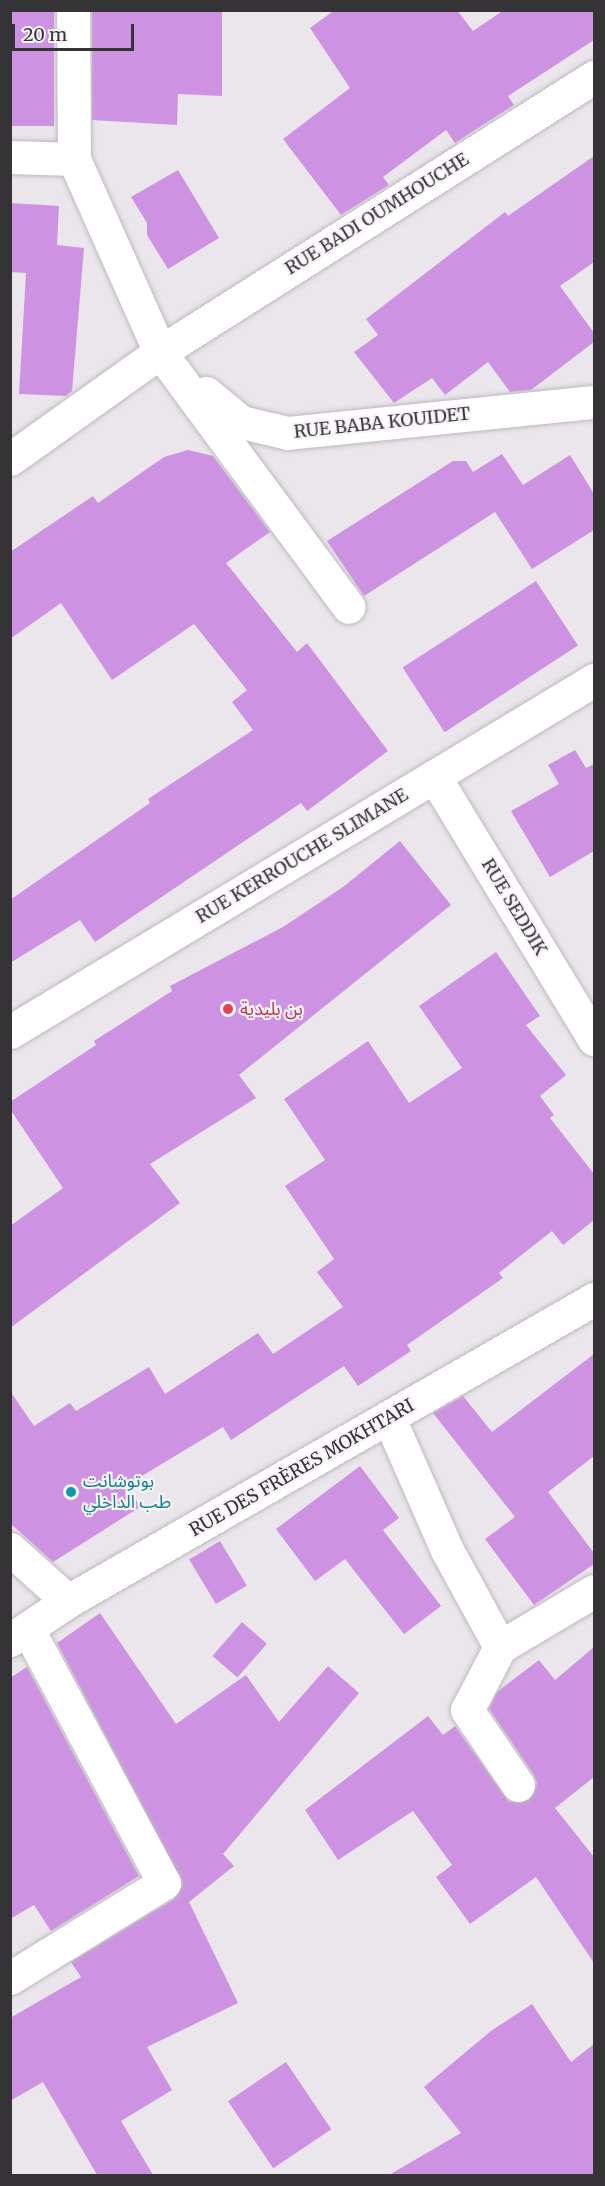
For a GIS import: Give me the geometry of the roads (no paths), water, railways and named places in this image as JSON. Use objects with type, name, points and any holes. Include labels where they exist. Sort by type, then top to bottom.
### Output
[{"type":"street","points":[[73,10],[75,159],[160,352],[350,606]]},
{"type":"street","name":"RUE BADI OUMHOUCHE","points":[[10,459],[160,352],[594,77]]},
{"type":"street","points":[[10,157],[75,159]]},
{"type":"street","name":"RUE BABA KOUIDET","points":[[160,352],[241,422],[288,433],[594,402]]},
{"type":"street","name":"RUE KERROUCHE SLIMANE","points":[[10,1032],[594,680]]},
{"type":"street","name":"RUE SEDDIK","points":[[434,776],[594,1039]]},
{"type":"street","name":"RUE DES FRÈRES MOKHTARI","points":[[19,1634],[68,1601],[594,1299]]},
{"type":"street","points":[[388,1419],[447,1550],[500,1647]]},
{"type":"street","points":[[10,1549],[68,1601]]},
{"type":"street","points":[[518,1785],[467,1710],[500,1647],[594,1591]]},
{"type":"street","points":[[10,1978],[164,1883],[19,1634]]},
{"type":"place","name":"بن بليدية","points":[[228,1009]]},
{"type":"place","name":"بوتوشانت طب الداخلي","points":[[71,1492]]}]
